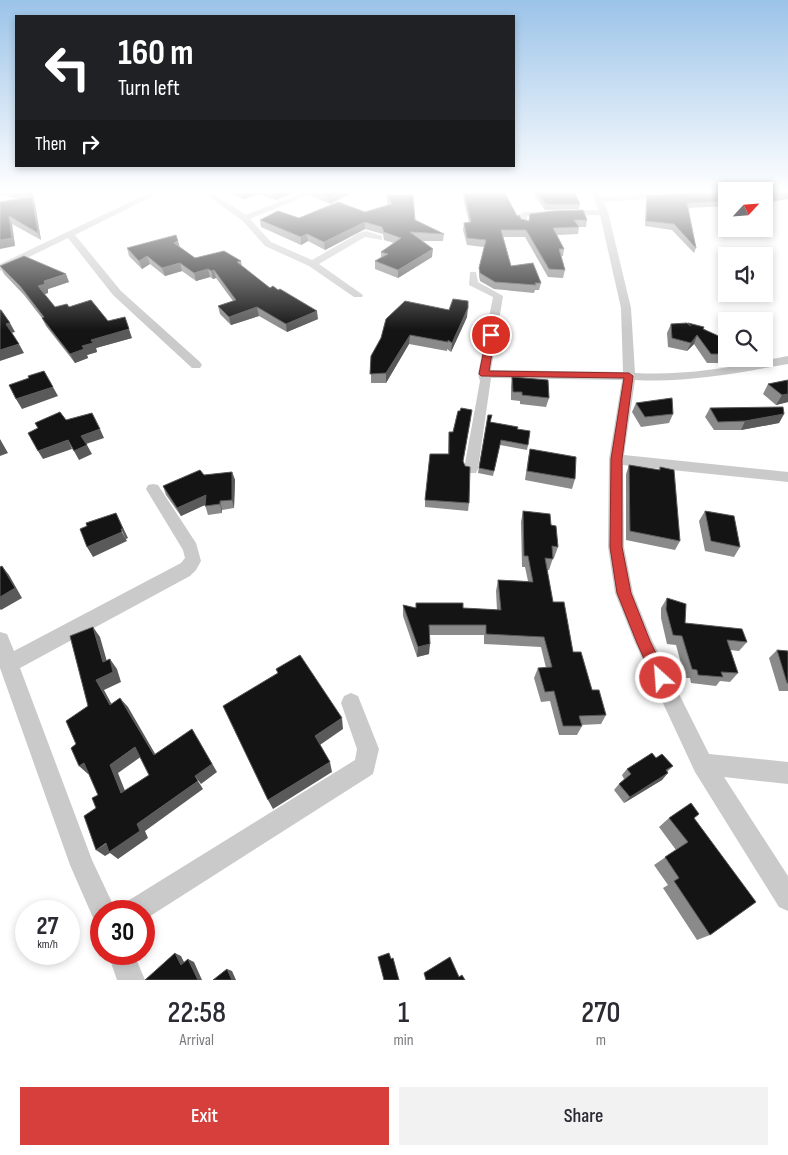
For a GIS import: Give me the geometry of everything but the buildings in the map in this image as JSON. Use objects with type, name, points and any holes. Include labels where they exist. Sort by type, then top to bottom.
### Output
[{"type":"street","points":[[0,268],[62,239]]},
{"type":"street","points":[[73,239],[117,293],[196,365]]},
{"type":"street","points":[[263,239],[268,244],[312,264],[358,295]]},
{"type":"street","points":[[312,264],[356,239]]},
{"type":"street","points":[[608,239],[626,308],[629,376],[616,459],[616,547],[624,593],[644,643],[703,764],[788,898]]},
{"type":"street","points":[[471,469],[486,381],[484,374],[498,296],[473,283],[473,274]]},
{"type":"street","points":[[484,374],[660,378],[711,374],[788,360]]},
{"type":"street","points":[[616,459],[788,478]]},
{"type":"street","points":[[98,900],[82,865],[2,649],[184,571],[192,564],[194,557],[190,548],[153,489]]},
{"type":"street","points":[[152,900],[365,766],[368,750],[351,703]]},
{"type":"street","points":[[703,764],[788,774]]},
{"type":"street","points":[[125,965],[131,980]]},
{"type":"route","points":[[491,335],[484,374],[629,376],[616,459],[616,547],[624,593],[644,643],[661,678]]}]
